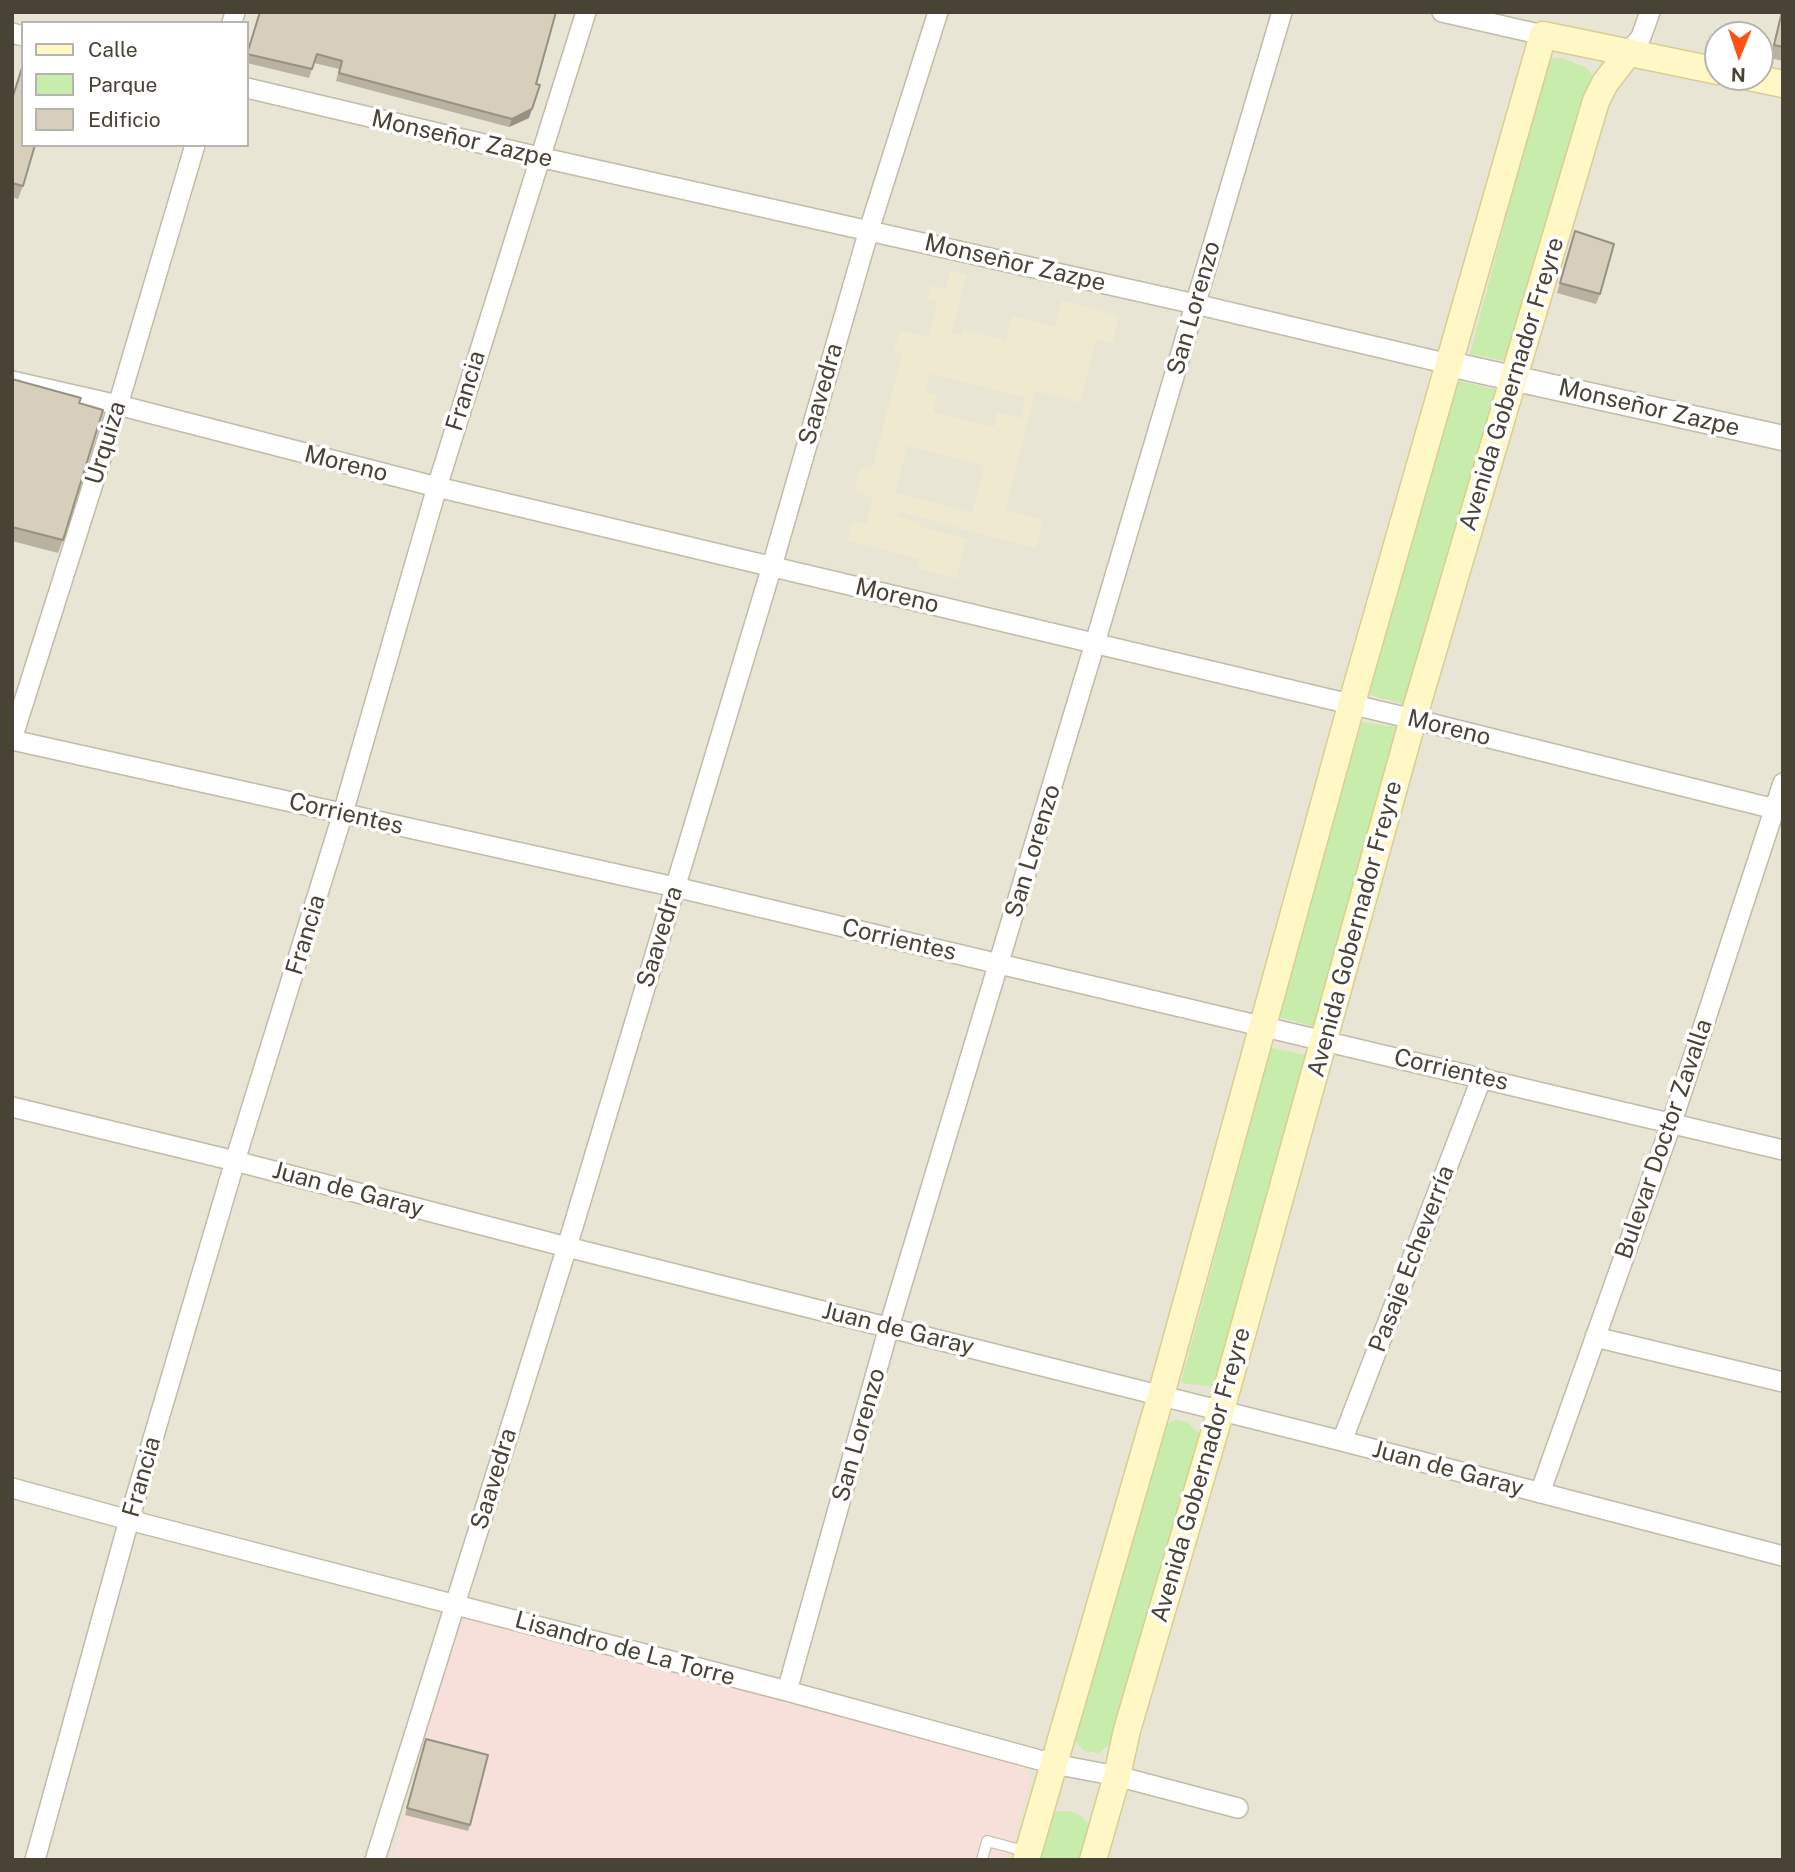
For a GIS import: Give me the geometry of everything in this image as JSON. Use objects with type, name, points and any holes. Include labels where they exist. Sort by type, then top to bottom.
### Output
[{"type":"main road","points":[[1027,1856],[1161,1395],[1448,364],[1544,36],[1704,68]]},
{"type":"main road","name":"Avenida Gobernador Freyre","points":[[1093,1860],[1127,1730],[1221,1410],[1413,719],[1514,377],[1596,101],[1605,83],[1629,52]]},
{"type":"street","name":"Francia","points":[[35,1860],[130,1520],[236,1161],[343,813],[437,487],[586,12]]},
{"type":"street","name":"Saavedra","points":[[375,1860],[567,1247],[772,566],[869,230],[938,12]]},
{"type":"street","name":"San Lorenzo","points":[[787,1691],[889,1327],[1282,12]]},
{"type":"street","points":[[1442,12],[1544,36]]},
{"type":"street","name":"Avenida Gobernador Freyre","points":[[1629,52],[1641,37],[1650,12]]},
{"type":"street","name":"Monseñor Zazpe","points":[[248,88],[539,157],[1783,438]]},
{"type":"street","name":"Urquiza","points":[[12,740],[118,405],[194,147]]},
{"type":"street","name":"Moreno","points":[[12,381],[118,405],[437,487],[1413,719],[1779,810]]},
{"type":"street","name":"Corrientes","points":[[12,740],[675,887],[1783,1150]]},
{"type":"street","name":"Bulevar Doctor Zavalla","points":[[1540,1493],[1779,810],[1783,783]]},
{"type":"street","name":"Pasaje Echeverría","points":[[1342,1441],[1482,1077]]},
{"type":"street","name":"Juan de Garay","points":[[12,1107],[1221,1410],[1783,1556]]},
{"type":"street","points":[[1595,1337],[1783,1382]]},
{"type":"street","name":"Lisandro de La Torre","points":[[12,1488],[787,1691],[1054,1764],[1117,1776],[1238,1808]]},
{"type":"lane","points":[[982,1860],[987,1841],[1027,1856]]},
{"type":"shaded area","points":[[12,12],[1783,12],[1783,1860],[12,1860]]},
{"type":"shaded area","points":[[950,271],[967,275],[951,333],[961,336],[964,329],[1006,340],[1012,316],[1055,327],[1062,301],[1119,316],[1112,343],[1096,339],[1080,402],[1036,391],[1005,510],[1043,520],[1036,548],[898,512],[897,516],[920,522],[919,526],[966,539],[956,578],[918,568],[920,559],[848,540],[853,521],[866,524],[873,497],[854,491],[860,467],[872,470],[902,354],[894,352],[900,330],[928,337],[938,302],[927,299],[931,285],[946,289]],"holes":[[[930,374],[1025,398],[1021,418],[997,413],[994,427],[933,412],[937,395],[925,392]],[[907,446],[984,466],[972,513],[895,493]]]},
{"type":"shaded area","points":[[473,1617],[1022,1765],[1031,1778],[1009,1860],[392,1860],[405,1815],[467,1831],[486,1762],[423,1746],[459,1625]]},
{"type":"green space","points":[[1552,58],[1562,58],[1587,68],[1593,76],[1593,88],[1506,361],[1470,354],[1546,66]]},
{"type":"green space","points":[[1456,380],[1497,390],[1404,704],[1369,695]]},
{"type":"green space","points":[[1362,722],[1396,727],[1315,1027],[1276,1016]]},
{"type":"green space","points":[[1271,1048],[1306,1055],[1217,1387],[1181,1383]]},
{"type":"green space","points":[[1177,1420],[1187,1422],[1200,1434],[1110,1744],[1099,1753],[1084,1751],[1072,1737],[1162,1426]]},
{"type":"green space","points":[[1070,1811],[1087,1822],[1088,1832],[1081,1860],[1040,1860],[1052,1814]]},
{"type":"building","points":[[260,12],[556,12],[536,84],[540,85],[532,109],[512,119],[339,73],[342,61],[317,54],[312,69],[248,54]]},
{"type":"building","points":[[1782,12],[1783,12],[1783,47],[1774,45]]},
{"type":"building","points":[[21,71],[21,147],[34,147],[23,186],[12,183],[12,99]]},
{"type":"building","points":[[1575,231],[1614,244],[1600,294],[1560,283]]},
{"type":"building","points":[[12,379],[81,398],[79,403],[103,410],[63,540],[12,527]]},
{"type":"building","points":[[426,1739],[488,1755],[470,1825],[407,1808]]}]
